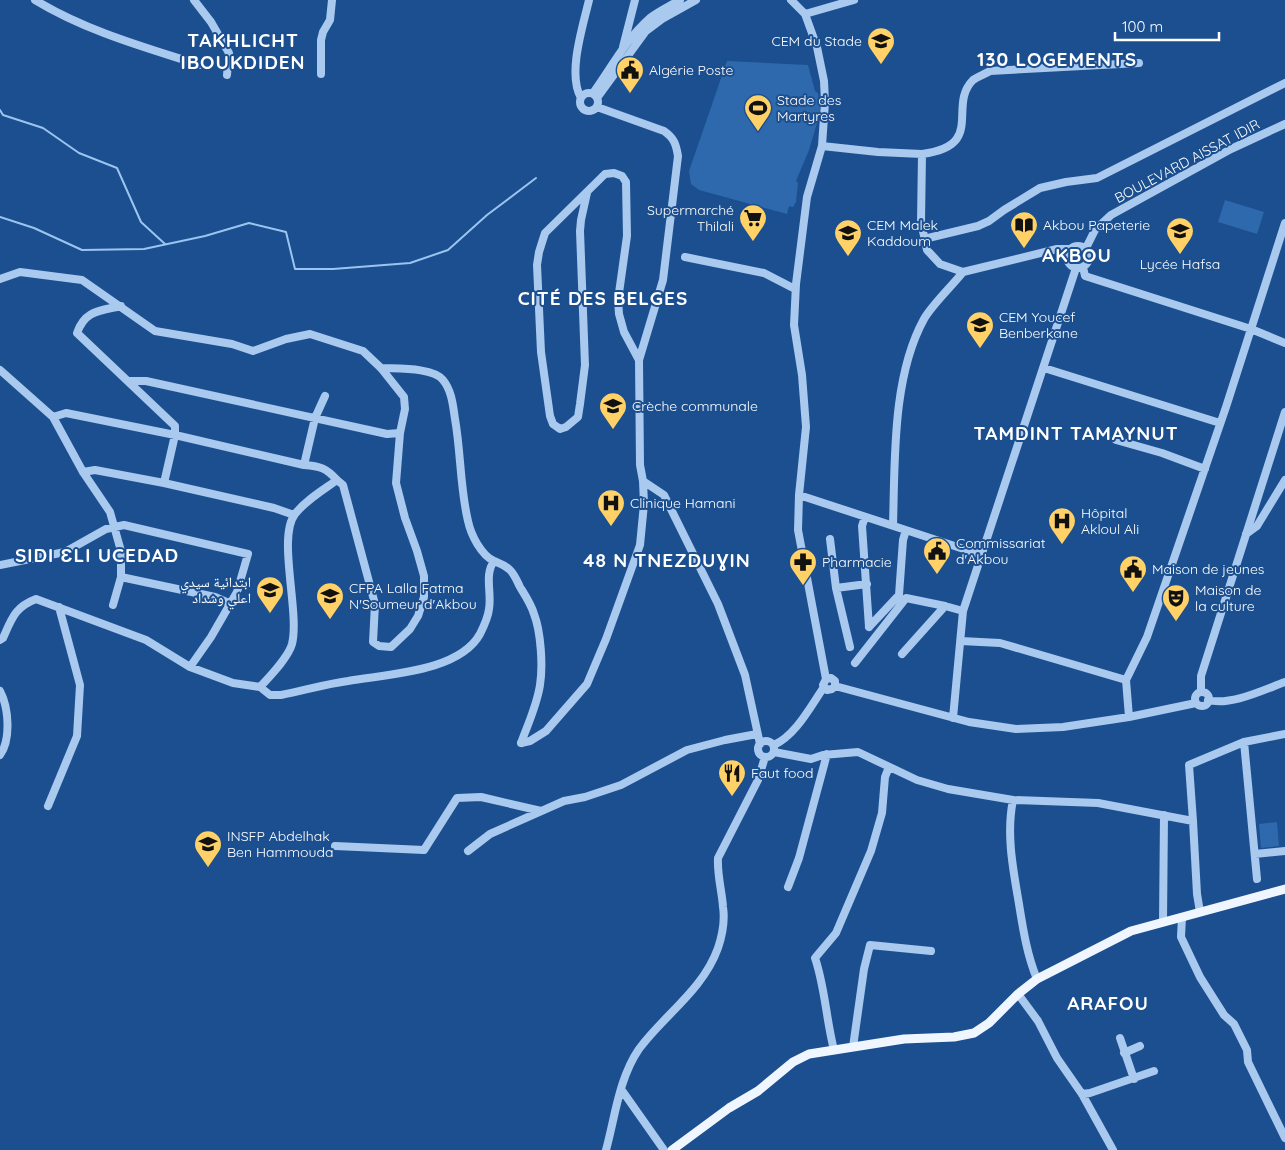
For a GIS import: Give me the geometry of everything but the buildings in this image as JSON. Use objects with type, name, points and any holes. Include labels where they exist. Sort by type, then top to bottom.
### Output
[{"type":"main road","points":[[672,1150],[729,1108],[758,1091],[793,1062],[809,1054],[904,1039],[954,1037],[974,1033],[989,1023],[1018,994],[1037,979],[1131,931],[1285,889]]},
{"type":"street","points":[[35,0],[67,17],[124,40],[200,65]]},
{"type":"street","points":[[194,0],[211,22],[229,53],[227,74]]},
{"type":"street","points":[[321,74],[321,40],[330,20],[332,0]]},
{"type":"street","points":[[381,368],[430,373],[441,378],[447,386],[452,399],[468,523],[475,540],[484,553],[494,561],[503,563],[512,572],[534,614],[541,661],[540,685],[535,709],[521,743],[530,741],[546,731],[587,684],[606,639],[640,545],[644,504],[640,465],[640,360],[663,280],[678,156],[672,136],[664,131],[597,107],[592,110],[584,108],[580,104],[581,98],[575,79],[576,60],[589,0]]},
{"type":"street","points":[[622,49],[635,0]]},
{"type":"street","points":[[595,96],[622,49],[641,26],[651,17],[680,0]]},
{"type":"street","points":[[595,96],[646,31],[662,19],[696,0]]},
{"type":"street","points":[[791,0],[805,14],[817,47],[824,81],[825,118],[822,146],[806,197],[795,289],[794,324],[806,414],[798,530],[825,683]]},
{"type":"street","points":[[805,14],[854,0]]},
{"type":"street","points":[[822,146],[878,152],[922,154],[940,150],[955,141],[960,132],[965,94],[973,80],[990,72],[1139,63]]},
{"type":"street","points":[[924,239],[978,226],[1040,188],[1096,178],[1285,84]]},
{"type":"street","points":[[581,98],[586,94],[595,96]]},
{"type":"street","points":[[595,96],[598,102],[597,107]]},
{"type":"street","name":"BOULEVARD AISSAT IDIR","points":[[1086,248],[1096,230],[1111,215],[1231,150],[1285,124]]},
{"type":"street","points":[[922,154],[921,222],[927,250],[940,264],[963,272],[1057,249],[1069,249],[1075,246],[1086,248],[1089,257],[1088,262],[1080,267],[1044,368],[963,611],[953,718]]},
{"type":"street","points":[[587,192],[580,231],[584,365],[580,404],[578,417],[566,427],[560,429],[553,424],[550,416],[541,352],[537,266],[539,252],[545,233],[605,174],[622,176],[626,182],[627,236],[618,300],[619,314],[624,332],[640,360]]},
{"type":"street","points":[[1129,717],[1126,680],[1148,637],[1285,223]]},
{"type":"street","points":[[1069,249],[1067,259],[1070,264],[1080,267],[1085,276],[1251,329],[1285,343]]},
{"type":"street","points":[[685,258],[764,273],[795,289]]},
{"type":"street","points":[[0,279],[20,272],[82,280],[155,331],[232,344],[253,351],[286,338],[310,334],[363,351],[381,368],[404,397],[405,409],[400,433],[396,483],[424,576],[424,597],[418,616],[410,629],[390,647],[379,646],[373,642],[375,604],[343,484],[329,470],[175,435],[66,413],[53,417]]},
{"type":"street","points":[[892,526],[897,422],[908,357],[925,317],[963,272]]},
{"type":"street","points":[[121,306],[92,312],[80,323],[77,333],[175,426],[175,435],[164,484]]},
{"type":"street","points":[[1044,368],[1220,423]]},
{"type":"street","points":[[0,370],[53,417],[82,472],[110,512],[121,551],[121,577],[113,605]]},
{"type":"street","points":[[128,381],[146,381],[387,434],[400,433]]},
{"type":"street","points":[[304,465],[315,418],[325,396]]},
{"type":"street","points":[[1201,692],[1201,676],[1285,412]]},
{"type":"street","points":[[1116,440],[1162,453],[1205,469]]},
{"type":"street","points":[[82,472],[94,470],[164,484],[274,508],[294,515]]},
{"type":"street","points":[[260,687],[281,662],[292,644],[293,625],[288,543],[294,515],[305,503],[337,480]]},
{"type":"street","points":[[1246,534],[1257,526],[1285,480]]},
{"type":"street","points":[[643,481],[664,495],[718,604],[745,675],[760,744],[758,747],[759,753],[765,757]]},
{"type":"street","points":[[799,495],[982,555]]},
{"type":"street","points":[[865,517],[862,526],[869,627],[899,595],[903,540],[906,530]]},
{"type":"street","points":[[0,565],[65,552],[115,526],[124,525],[248,554],[238,592],[211,637],[190,667]]},
{"type":"street","points":[[830,539],[836,588],[850,647]]},
{"type":"street","points":[[0,640],[3,638],[15,613],[25,603],[36,599],[146,640],[190,667],[233,683],[260,687],[270,696],[281,695],[431,666],[461,655],[479,636],[486,622],[489,608],[489,568],[494,561]]},
{"type":"street","points":[[121,577],[215,596],[231,604]]},
{"type":"street","points":[[836,588],[867,584]]},
{"type":"street","points":[[855,663],[906,598],[963,611]]},
{"type":"street","points":[[902,654],[945,606]]},
{"type":"street","points":[[48,806],[77,736],[80,685],[59,607]]},
{"type":"street","points":[[961,641],[1000,642],[1126,680]]},
{"type":"street","points":[[765,757],[770,756],[774,749],[794,729],[829,678],[834,679],[836,686],[953,718],[1016,729],[1063,727],[1129,717],[1196,703],[1200,706],[1204,705],[1208,700]]},
{"type":"street","points":[[1208,700],[1217,702],[1250,696],[1285,682]]},
{"type":"street","points":[[0,691],[5,701],[7,738],[4,750],[0,755]]},
{"type":"street","points":[[1201,692],[1205,694],[1208,700]]},
{"type":"street","points":[[1196,703],[1195,697],[1201,692]]},
{"type":"street","points":[[468,851],[490,834],[564,801],[584,798],[621,785],[687,750],[757,734]]},
{"type":"street","points":[[1200,912],[1197,894],[1189,765],[1244,742],[1285,734]]},
{"type":"street","points":[[760,744],[767,741],[774,749],[810,759],[827,754],[858,752],[917,780],[1013,800],[1098,803],[1193,821]]},
{"type":"street","points":[[1244,742],[1257,879]]},
{"type":"street","points":[[788,888],[799,858],[827,754]]},
{"type":"street","points":[[606,1150],[626,1072],[638,1050],[691,992],[710,966],[718,947],[723,928],[724,909],[718,858],[758,780],[765,757]]},
{"type":"street","points":[[834,1050],[824,1002],[822,977],[815,958],[836,934],[871,851],[882,813],[885,777],[889,767]]},
{"type":"street","points":[[335,846],[424,850],[457,798],[481,797],[541,811]]},
{"type":"street","points":[[1013,800],[1010,822],[1012,865],[1030,963],[1037,979]]},
{"type":"street","points":[[1163,922],[1164,815]]},
{"type":"street","points":[[1255,854],[1285,851]]},
{"type":"street","points":[[1182,917],[1182,937],[1200,977],[1224,1015],[1234,1024],[1247,1050],[1248,1062],[1285,1138]]},
{"type":"street","points":[[853,1047],[864,969],[870,944],[931,951]]},
{"type":"street","points":[[1018,994],[1038,1020],[1057,1058],[1082,1094],[1113,1150]]},
{"type":"street","points":[[1120,1038],[1134,1079]]},
{"type":"street","points":[[1124,1053],[1140,1046]]},
{"type":"street","points":[[1082,1094],[1134,1079],[1154,1071]]},
{"type":"street","points":[[621,1089],[664,1150]]},
{"type":"shaded area","name":"Stade des Martyres","points":[[727,61],[808,65],[815,91],[818,93],[820,110],[809,150],[796,181],[798,183],[796,202],[793,207],[789,206],[787,214],[699,190],[691,184],[689,171]]},
{"type":"shaded area","points":[[1225,200],[1264,212],[1257,234],[1218,222]]},
{"type":"shaded area","points":[[1277,822],[1279,846],[1261,848],[1259,824]]},
{"type":"waterway","points":[[0,110],[3,115],[43,128],[79,153],[117,168],[141,222],[165,244]]},
{"type":"waterway","points":[[0,217],[34,228],[82,250],[144,249],[205,236],[249,223],[286,232],[295,269],[333,269],[410,263],[448,250],[487,215],[536,178]]},
{"type":"place","name":"CEM du Stade","points":[[881,65]]},
{"type":"place","name":"Algérie Poste","points":[[630,94]]},
{"type":"place","name":"Stade des Martyres","points":[[758,132]]},
{"type":"place","name":"Supermarché Thilali","points":[[753,242]]},
{"type":"place","name":"Akbou Papeterie","points":[[1024,249]]},
{"type":"place","name":"Lycée Hafsa","points":[[1180,255]]},
{"type":"place","name":"CEM Malek Kaddoum","points":[[848,257]]},
{"type":"place","name":"CEM Youcef Benberkane","points":[[980,349]]},
{"type":"place","name":"Crèche communale","points":[[613,430]]},
{"type":"place","name":"Clinique Hamani","points":[[611,527]]},
{"type":"place","name":"Hôpital Akloul Ali","points":[[1062,545]]},
{"type":"place","name":"Commissariat d'Akbou","points":[[937,575]]},
{"type":"place","name":"Pharmacie","points":[[803,586]]},
{"type":"place","name":"Maison de jeunes","points":[[1133,593]]},
{"type":"place","name":"ابتدائية سيدي اعلي وشداد","points":[[270,614]]},
{"type":"place","name":"CFPA Lalla Fatma N'Soumeur d'Akbou","points":[[330,620]]},
{"type":"place","name":"Maison de la culture","points":[[1176,622]]},
{"type":"place","name":"Faut food","points":[[732,797]]},
{"type":"place","name":"INSFP Abdelhak Ben Hammouda","points":[[208,868]]},
{"type":"district","name":"TAKHLICHT IBOUKDIDEN","points":[[243,51]]},
{"type":"district","name":"130 LOGEMENTS","points":[[1057,59]]},
{"type":"district","name":"AKBOU","points":[[1077,255]]},
{"type":"district","name":"CITÉ DES BELGES","points":[[603,298]]},
{"type":"district","name":"TAMDINT TAMAYNUT","points":[[1076,433]]},
{"type":"district","name":"SIDI ƐLI UCEDAD","points":[[97,555]]},
{"type":"district","name":"48 N TNEZDUƔIN","points":[[667,560]]},
{"type":"district","name":"ARAFOU","points":[[1108,1003]]}]
